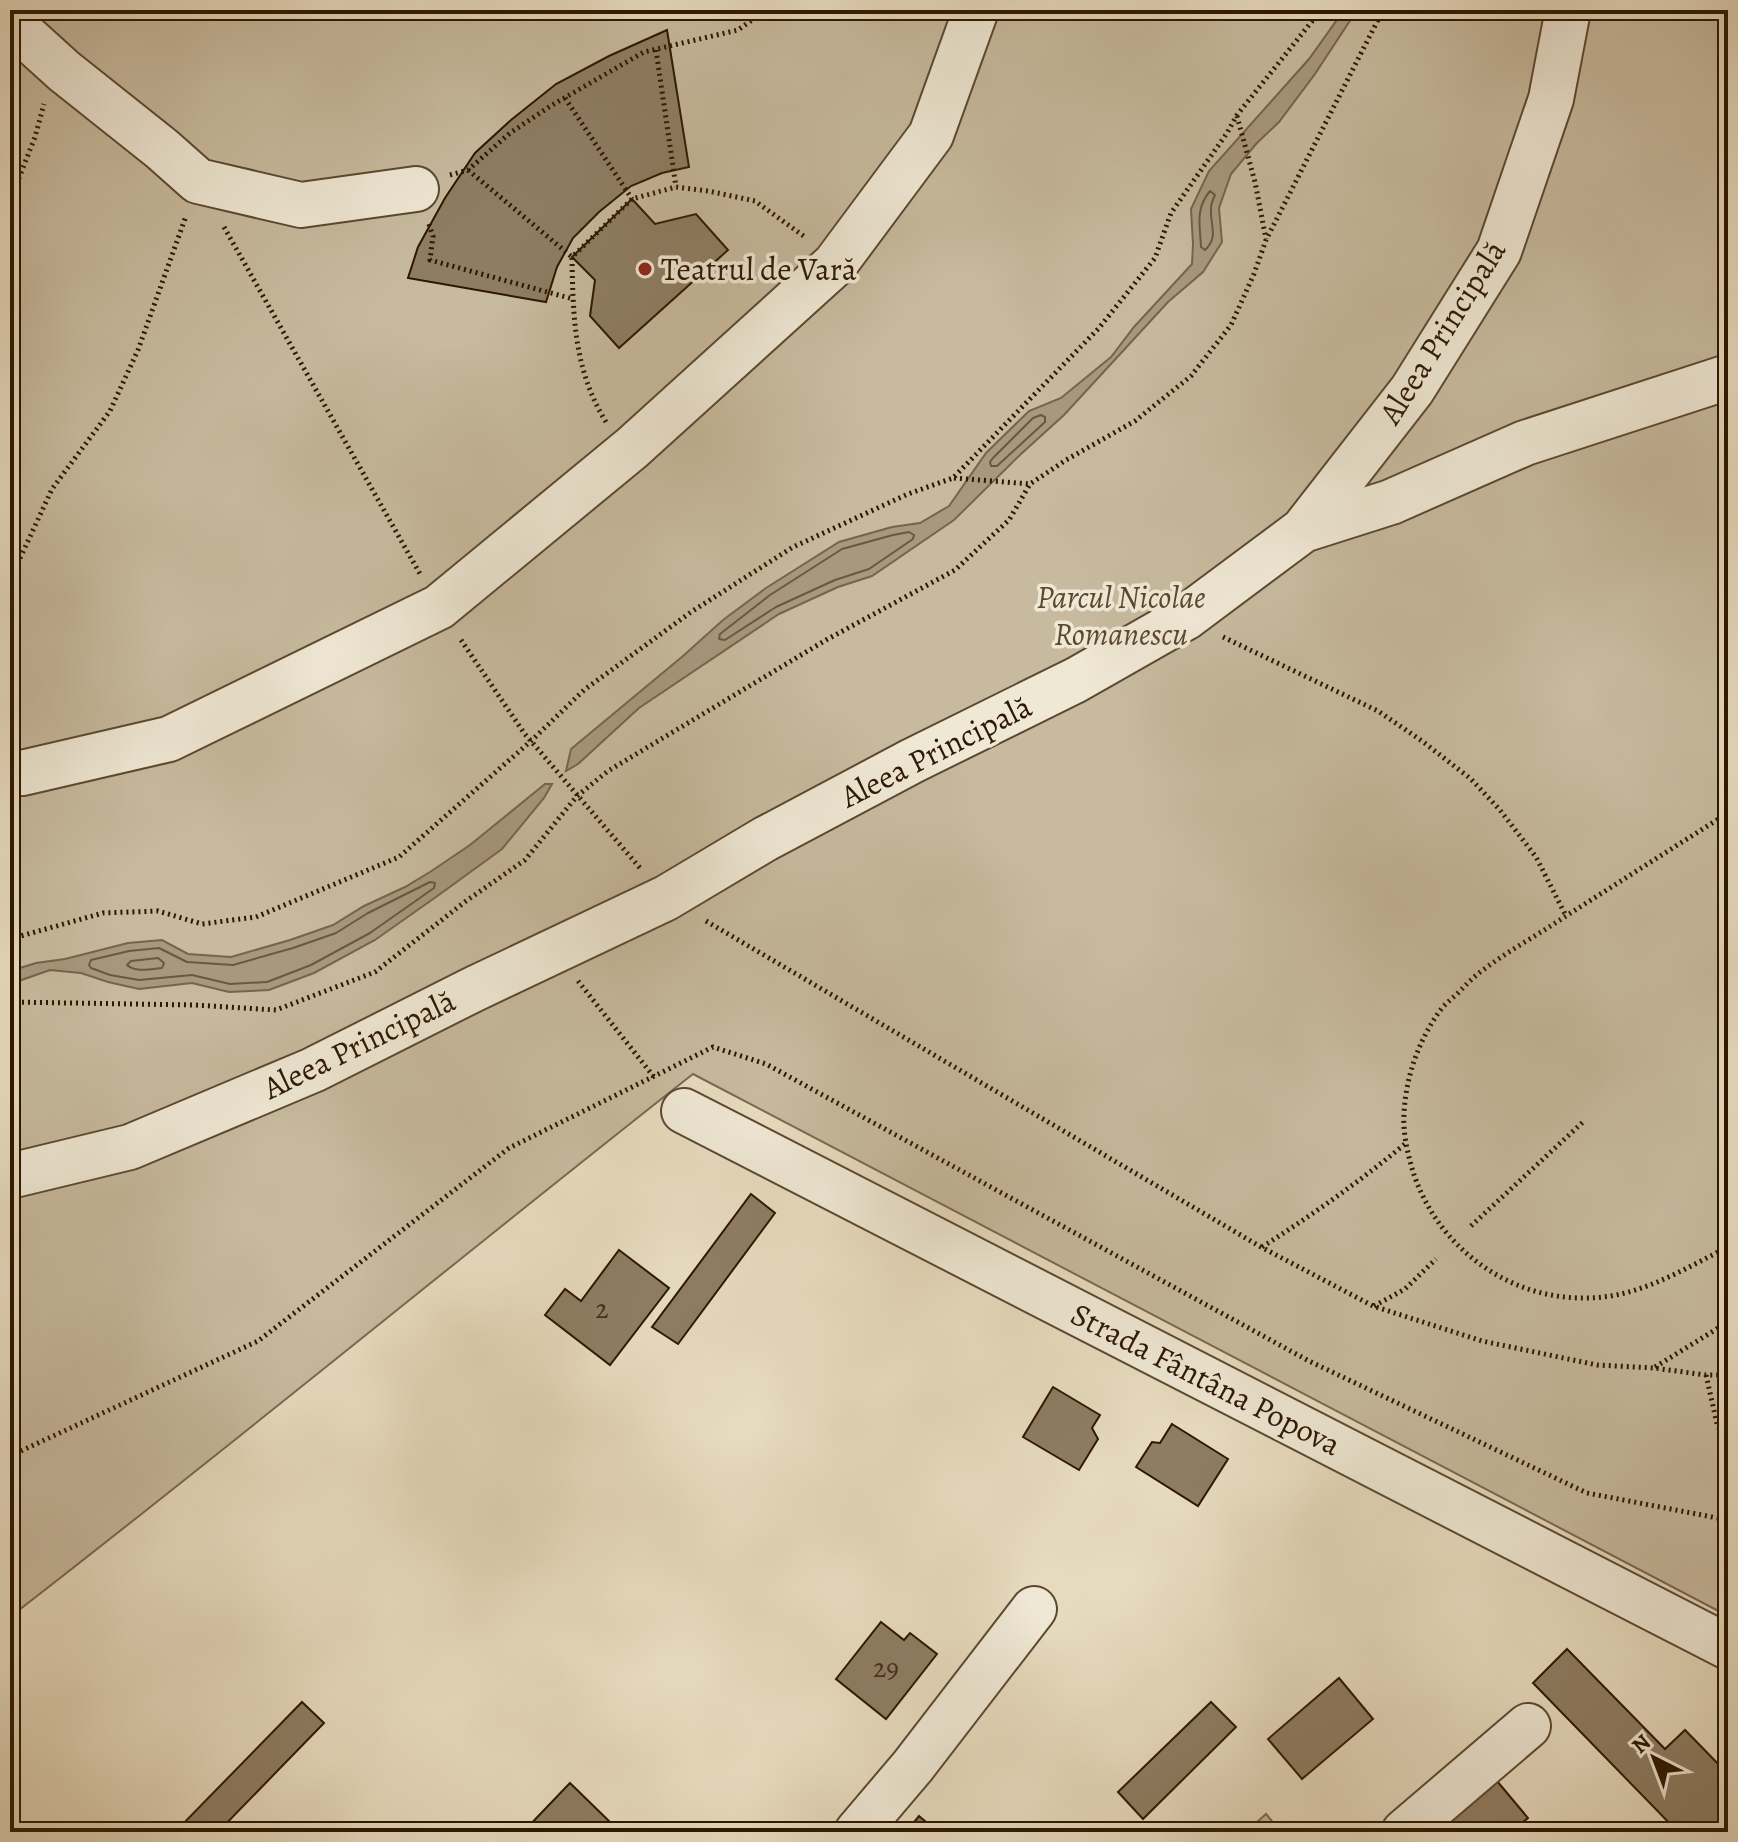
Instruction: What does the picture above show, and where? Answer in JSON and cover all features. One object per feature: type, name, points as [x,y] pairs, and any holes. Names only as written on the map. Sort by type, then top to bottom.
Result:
[{"type":"street","points":[[10,772],[22,773],[169,739],[439,607],[632,448],[835,264],[931,135],[976,10]]},
{"type":"street","name":"Aleea Principală","points":[[10,1176],[144,1142],[313,1070],[666,898],[765,839],[912,761],[1076,680],[1185,618],[1303,530],[1412,390],[1499,251],[1551,99],[1568,10]]},
{"type":"street","points":[[10,22],[198,181],[301,205],[416,189]]},
{"type":"street","points":[[1303,530],[1391,502],[1525,443],[1728,377]]},
{"type":"street","name":"Strada Fântâna Popova","points":[[684,1111],[1728,1647]]},
{"type":"street","points":[[857,1832],[913,1766],[1034,1609]]},
{"type":"street","points":[[1404,1832],[1528,1726]]},
{"type":"path","points":[[416,189],[468,170],[510,133],[644,52],[738,30],[766,10]]},
{"type":"path","points":[[953,478],[1099,328],[1155,258],[1171,213],[1237,115],[1321,10]]},
{"type":"path","points":[[10,1002],[194,1005],[276,1010],[375,972],[466,901],[525,860],[577,796],[608,771],[826,640],[955,570],[1009,520],[1030,484],[1135,421],[1191,376],[1231,325],[1266,240],[1383,10]]},
{"type":"path","points":[[656,50],[676,187]]},
{"type":"path","points":[[10,201],[35,137],[55,63]]},
{"type":"path","points":[[565,98],[632,199]]},
{"type":"path","points":[[1237,115],[1266,240]]},
{"type":"path","points":[[468,170],[572,257]]},
{"type":"path","points":[[10,580],[52,489],[110,411],[138,350],[198,181]]},
{"type":"path","points":[[198,181],[439,607],[531,741],[666,898],[1261,1247],[1373,1306],[1482,1341],[1597,1365],[1728,1375]]},
{"type":"path","points":[[632,448],[604,420],[583,371],[575,331],[572,257],[632,199],[676,187],[755,201],[797,230],[835,264]]},
{"type":"path","points":[[430,260],[573,299]]},
{"type":"path","points":[[10,939],[103,913],[158,911],[202,924],[256,917],[399,857],[584,690],[691,612],[793,547],[908,494],[953,478],[1030,484]]},
{"type":"path","points":[[1185,618],[1378,711],[1471,779],[1500,810],[1536,857],[1566,916]]},
{"type":"path","points":[[1728,813],[1480,971],[1441,1009],[1417,1050],[1403,1116],[1405,1144],[1414,1180],[1429,1211],[1451,1240],[1482,1267],[1514,1285],[1552,1296],[1588,1299],[1625,1294],[1673,1275],[1728,1247]]},
{"type":"path","points":[[554,951],[684,1111]]},
{"type":"path","points":[[10,1456],[258,1341],[509,1148],[713,1047],[766,1064],[1323,1367],[1587,1493],[1728,1520]]},
{"type":"path","points":[[1471,1226],[1584,1121]]},
{"type":"path","points":[[1261,1247],[1342,1193],[1405,1144]]},
{"type":"path","points":[[1373,1306],[1405,1289],[1436,1259]]},
{"type":"path","points":[[1654,1368],[1728,1322]]},
{"type":"path","points":[[1706,1375],[1717,1424],[1728,1446]]},
{"type":"green space","name":"Parcul Nicolae Romanescu","points":[[10,10],[1728,10],[1728,1616],[693,1074],[10,1617]]},
{"type":"green space","points":[[1266,1814],[1281,1832],[1246,1832]]},
{"type":"water","points":[[1344,10],[1357,10],[1279,122],[1231,174],[1219,208],[1222,242],[1203,272],[1168,302],[1064,415],[954,520],[872,576],[838,587],[779,614],[639,708],[578,764],[566,771],[571,749],[723,620],[766,588],[839,542],[892,527],[920,523],[949,506],[986,453],[1029,411],[1061,398],[1111,357],[1192,264],[1191,209],[1209,171],[1309,59]]},
{"type":"water","points":[[545,784],[552,784],[502,849],[375,940],[314,973],[269,990],[229,992],[192,983],[139,989],[81,973],[50,970],[10,984],[10,971],[128,943],[162,940],[188,954],[231,957],[333,925],[430,872],[470,845]]},
{"type":"building","points":[[667,30],[689,167],[662,173],[631,186],[599,212],[573,238],[557,267],[546,302],[408,278],[418,247],[475,153],[556,84]]},
{"type":"building","name":"Teatrul de Vară","points":[[632,199],[655,224],[696,214],[728,250],[619,348],[590,316],[595,280],[572,257]]},
{"type":"building","points":[[751,1194],[775,1213],[678,1344],[652,1327]]},
{"type":"building","points":[[619,1250],[669,1288],[610,1365],[545,1315],[565,1289],[581,1301]]},
{"type":"building","points":[[1053,1387],[1100,1415],[1092,1428],[1098,1439],[1079,1470],[1023,1437]]},
{"type":"building","points":[[1172,1424],[1228,1459],[1198,1506],[1136,1467],[1152,1442],[1160,1443]]},
{"type":"building","points":[[881,1622],[904,1640],[910,1633],[937,1654],[886,1719],[836,1679]]},
{"type":"building","points":[[1567,1649],[1665,1749],[1685,1730],[1728,1774],[1728,1832],[1678,1832],[1533,1683]]},
{"type":"building","points":[[1339,1678],[1373,1719],[1302,1779],[1268,1739]]},
{"type":"building","points":[[302,1702],[324,1723],[218,1832],[175,1832]]},
{"type":"building","points":[[1211,1702],[1236,1727],[1143,1819],[1118,1792]]},
{"type":"building","points":[[1497,1781],[1528,1818],[1511,1832],[1435,1832]]},
{"type":"building","points":[[570,1783],[611,1823],[602,1832],[523,1832]]},
{"type":"building","points":[[919,1816],[938,1832],[906,1832]]},
{"type":"place","name":"Teatrul de Vară","points":[[645,269]]}]
